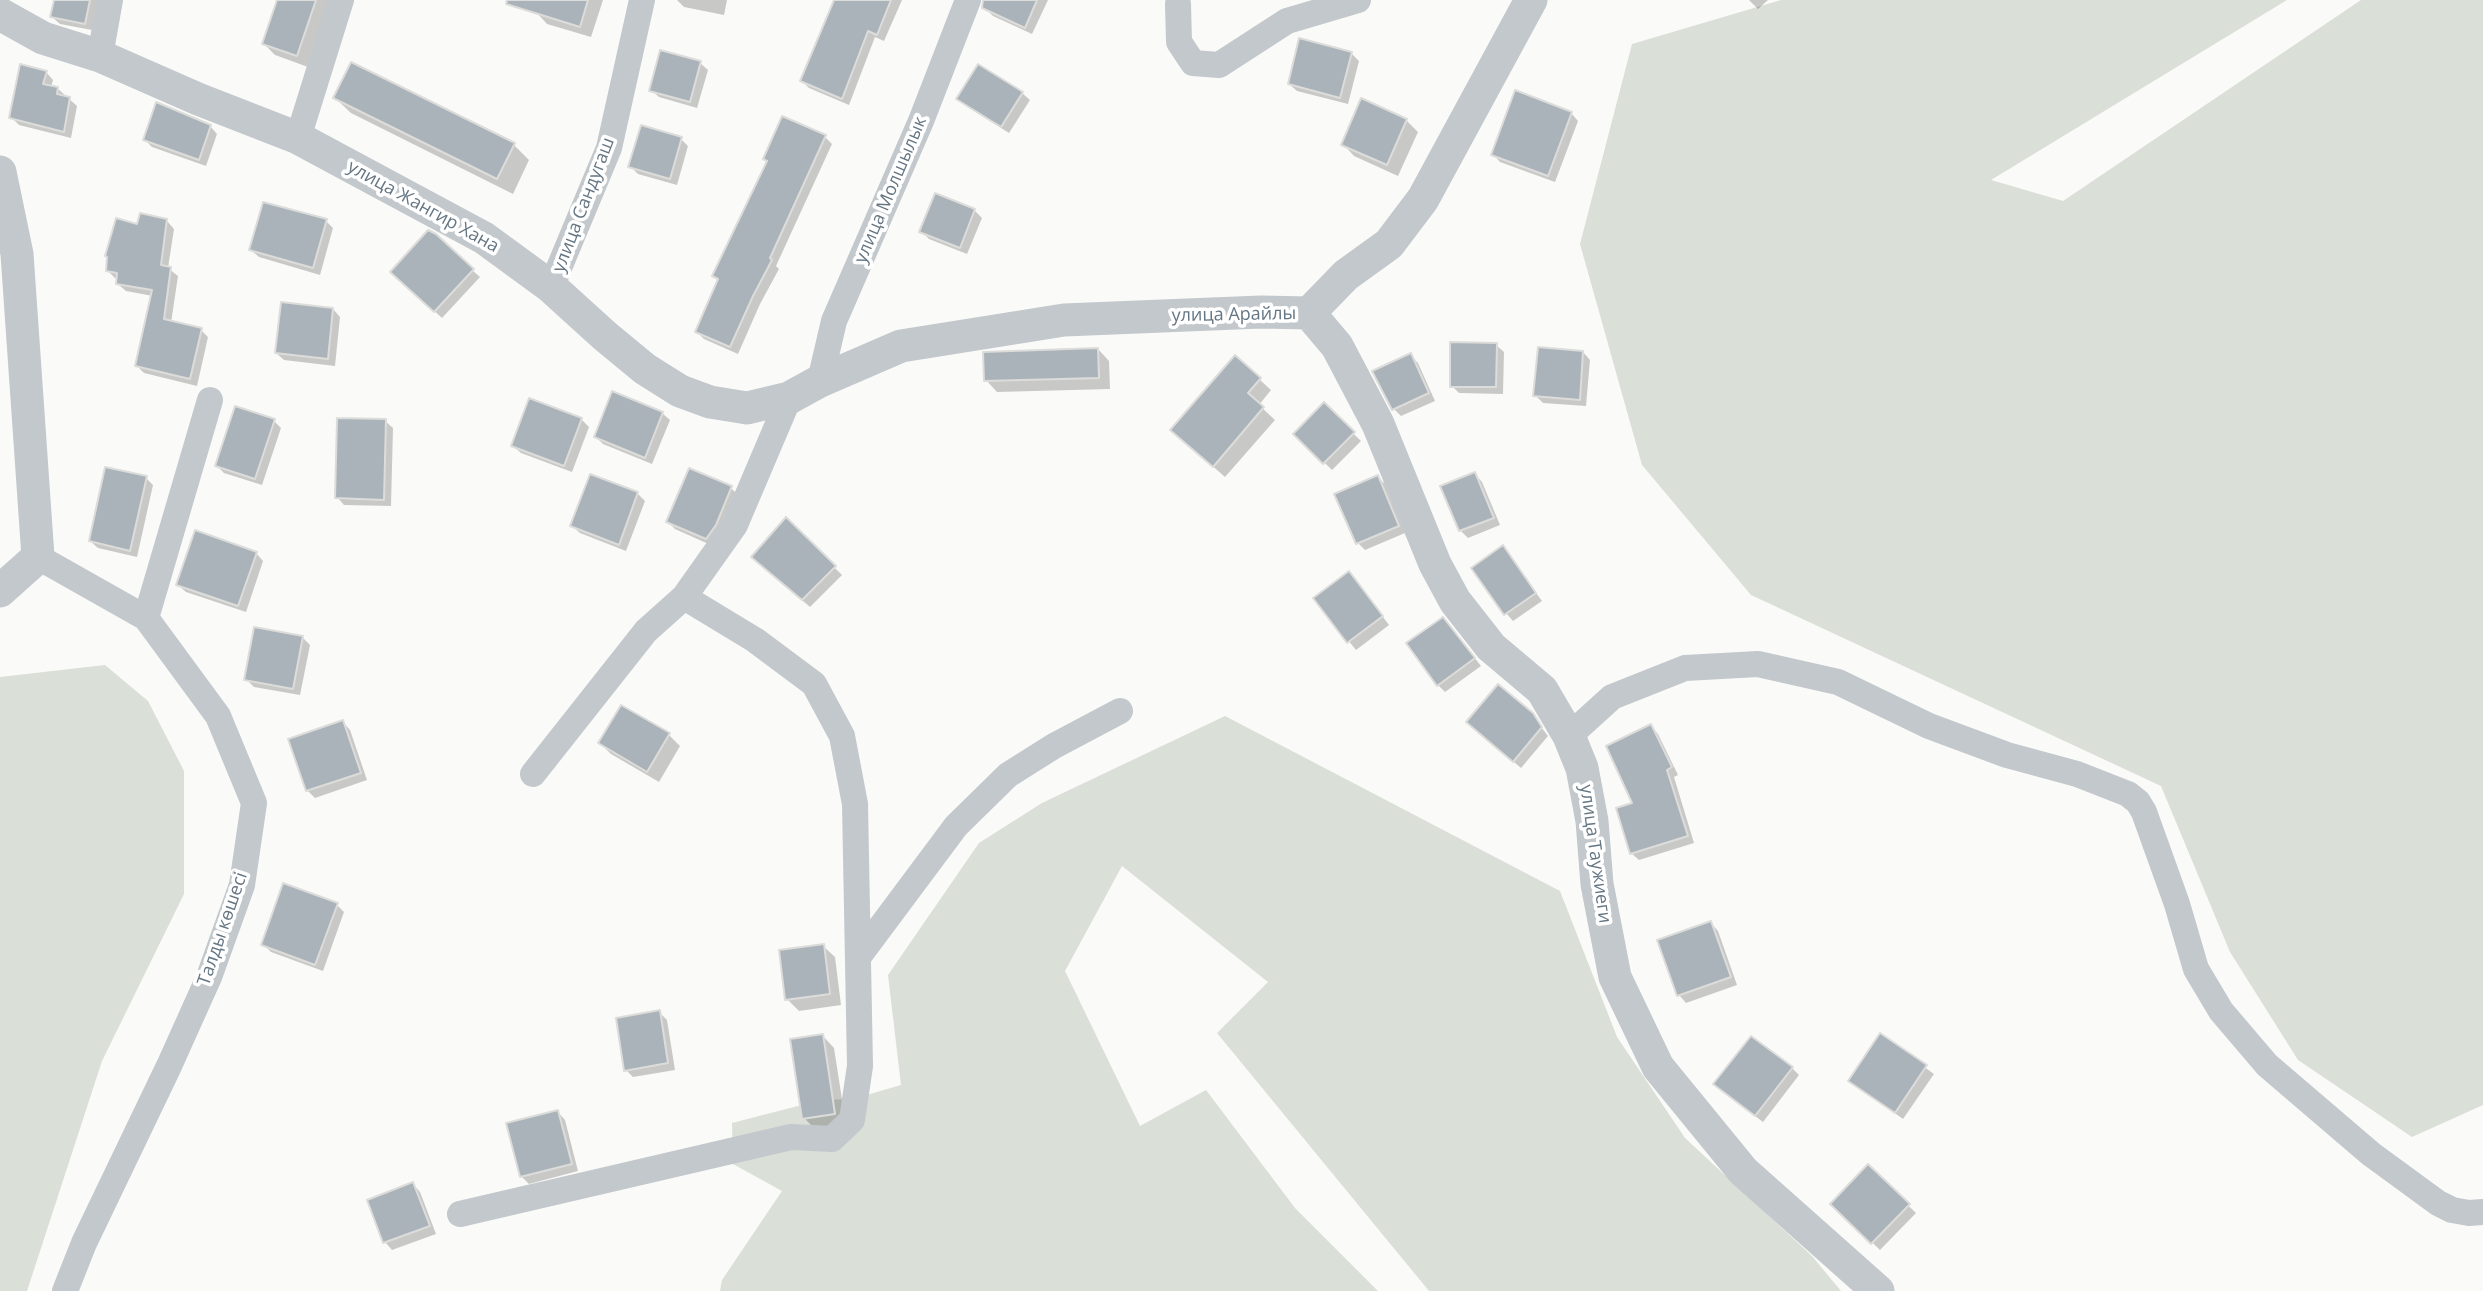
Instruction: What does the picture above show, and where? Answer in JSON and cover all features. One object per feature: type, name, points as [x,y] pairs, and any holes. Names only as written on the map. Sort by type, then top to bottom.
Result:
[{"type":"street","points":[[100,56],[110,0]]},
{"type":"street","points":[[299,138],[341,0]]},
{"type":"street","name":"улица Сандугаш","points":[[551,287],[609,148],[642,0]]},
{"type":"street","name":"улица Молшылык","points":[[820,381],[834,321],[921,121],[968,0]]},
{"type":"street","points":[[1178,4],[1179,42],[1193,63],[1219,65],[1287,21],[1358,0]]},
{"type":"street","name":"улица Арайлы","points":[[820,381],[901,346],[1064,320],[1261,312],[1309,313],[1346,275],[1389,244],[1423,199],[1531,0]]},
{"type":"street","name":"улица Жангир Хана","points":[[0,14],[43,38],[100,56],[198,99],[299,138],[484,238],[551,287],[645,369],[680,391],[710,402],[747,408],[789,398],[820,381]]},
{"type":"street","points":[[0,172],[17,254],[38,557],[0,591]]},
{"type":"street","name":"улица Таужиеги","points":[[1309,313],[1338,346],[1378,424],[1435,564],[1455,601],[1491,647],[1542,690],[1569,736],[1582,768],[1592,821],[1597,884],[1615,977],[1658,1067],[1743,1171],[1878,1291]]},
{"type":"street","points":[[533,774],[646,631],[684,597],[735,525],[789,398]]},
{"type":"street","points":[[146,618],[210,400]]},
{"type":"street","name":"Талды көшесі","points":[[38,557],[101,590],[146,618],[218,716],[254,803],[242,885],[209,977],[84,1243],[65,1291]]},
{"type":"street","points":[[460,1214],[791,1138],[832,1139],[852,1120],[860,1066],[859,956],[855,803],[842,736],[814,684],[755,640],[684,597]]},
{"type":"street","points":[[1569,736],[1612,697],[1685,668],[1758,664],[1838,682],[1929,726],[2007,755],[2077,774],[2128,794],[2138,802],[2144,812],[2177,904],[2196,969],[2221,1011],[2267,1065],[2371,1154],[2438,1203],[2452,1210],[2483,1212]]},
{"type":"street","points":[[859,956],[956,826],[1008,775],[1054,746],[1120,711]]},
{"type":"shaded area","points":[[1781,0],[2287,0],[1991,180],[2063,201],[2361,0],[2483,0],[2483,1105],[2412,1137],[2298,1060],[2230,952],[2161,786],[1751,595],[1642,465],[1580,244],[1632,44]]},
{"type":"shaded area","points":[[105,665],[148,701],[184,771],[184,894],[102,1061],[27,1291],[0,1291],[0,677]]},
{"type":"shaded area","points":[[1225,716],[1560,891],[1617,1037],[1685,1138],[1812,1256],[1841,1291],[1429,1291],[1217,1033],[1268,982],[1122,866],[1065,971],[1140,1126],[1206,1090],[1295,1208],[1378,1291],[720,1291],[722,1280],[782,1191],[733,1164],[732,1123],[821,1100],[853,1099],[901,1085],[888,975],[979,843],[1042,803]]},
{"type":"building","points":[[54,0],[90,0],[85,24],[50,17]]},
{"type":"building","points":[[277,0],[316,0],[297,56],[262,44]]},
{"type":"building","points":[[507,0],[588,0],[580,27],[506,4]]},
{"type":"building","points":[[834,0],[891,0],[877,35],[868,31],[842,99],[800,81]]},
{"type":"building","points":[[983,0],[1037,0],[1025,28],[982,8]]},
{"type":"building","points":[[1299,38],[1352,52],[1340,98],[1288,84]]},
{"type":"building","points":[[660,50],[701,61],[690,102],[649,91]]},
{"type":"building","points":[[351,62],[515,143],[497,179],[333,98]]},
{"type":"building","points":[[20,64],[47,71],[43,84],[58,87],[57,94],[70,97],[64,132],[9,118]]},
{"type":"building","points":[[978,64],[1023,92],[1001,127],[956,99]]},
{"type":"building","points":[[1515,90],[1572,112],[1548,176],[1491,155]]},
{"type":"building","points":[[1361,98],[1407,119],[1387,165],[1341,145]]},
{"type":"building","points":[[156,102],[211,125],[199,160],[143,140]]},
{"type":"building","points":[[782,116],[826,135],[770,258],[772,260],[730,347],[695,332],[718,279],[712,276],[767,161],[763,159]]},
{"type":"building","points":[[641,125],[682,137],[670,179],[628,167]]},
{"type":"building","points":[[935,193],[975,209],[960,248],[919,232]]},
{"type":"building","points":[[263,202],[327,219],[313,268],[249,250]]},
{"type":"building","points":[[140,213],[167,219],[161,265],[171,267],[164,319],[202,328],[190,379],[135,366],[152,290],[116,284],[117,273],[106,271],[105,256],[116,218],[137,224]]},
{"type":"building","points":[[428,230],[436,234],[474,269],[434,312],[390,272]]},
{"type":"building","points":[[281,302],[333,308],[328,359],[275,353]]},
{"type":"building","points":[[1450,342],[1497,343],[1496,387],[1450,387]]},
{"type":"building","points":[[1538,347],[1583,351],[1580,400],[1533,396]]},
{"type":"building","points":[[1098,348],[1099,378],[984,381],[983,352]]},
{"type":"building","points":[[1411,353],[1429,393],[1392,410],[1372,371]]},
{"type":"building","points":[[1235,355],[1261,378],[1248,393],[1264,407],[1213,467],[1170,430]]},
{"type":"building","points":[[612,391],[663,412],[645,458],[594,437]]},
{"type":"building","points":[[529,398],[582,418],[564,466],[511,446]]},
{"type":"building","points":[[1324,402],[1355,432],[1323,464],[1293,434]]},
{"type":"building","points":[[235,406],[275,419],[255,479],[215,466]]},
{"type":"building","points":[[337,418],[386,419],[384,500],[335,498]]},
{"type":"building","points":[[105,467],[147,476],[130,551],[89,541]]},
{"type":"building","points":[[689,468],[732,486],[716,525],[706,539],[666,522]]},
{"type":"building","points":[[1475,472],[1494,518],[1459,531],[1440,486]]},
{"type":"building","points":[[590,474],[638,492],[619,545],[570,526]]},
{"type":"building","points":[[1378,475],[1399,526],[1356,544],[1334,494]]},
{"type":"building","points":[[786,517],[836,566],[802,600],[751,557]]},
{"type":"building","points":[[195,530],[257,552],[238,606],[176,585]]},
{"type":"building","points":[[1503,545],[1536,593],[1504,615],[1471,568]]},
{"type":"building","points":[[1349,571],[1383,616],[1347,643],[1313,598]]},
{"type":"building","points":[[1443,617],[1475,658],[1437,686],[1406,643]]},
{"type":"building","points":[[254,627],[303,636],[293,689],[244,680]]},
{"type":"building","points":[[1498,684],[1533,713],[1542,727],[1513,762],[1466,722]]},
{"type":"building","points":[[621,705],[670,733],[647,772],[598,743]]},
{"type":"building","points":[[343,720],[361,773],[306,791],[288,739]]},
{"type":"building","points":[[1651,724],[1672,767],[1667,770],[1688,836],[1630,854],[1616,808],[1632,803],[1606,746]]},
{"type":"building","points":[[283,883],[338,903],[315,965],[261,945]]},
{"type":"building","points":[[1711,921],[1731,977],[1677,996],[1657,940]]},
{"type":"building","points":[[824,944],[830,994],[785,1000],[779,950]]},
{"type":"building","points":[[660,1010],[668,1063],[624,1071],[616,1018]]},
{"type":"building","points":[[1880,1033],[1927,1065],[1895,1113],[1848,1081]]},
{"type":"building","points":[[823,1034],[835,1114],[802,1119],[790,1039]]},
{"type":"building","points":[[1751,1036],[1793,1067],[1755,1116],[1713,1084]]},
{"type":"building","points":[[558,1110],[572,1164],[520,1177],[506,1123]]},
{"type":"building","points":[[1868,1164],[1910,1204],[1871,1244],[1830,1204]]},
{"type":"building","points":[[413,1182],[430,1226],[383,1243],[367,1200]]}]
